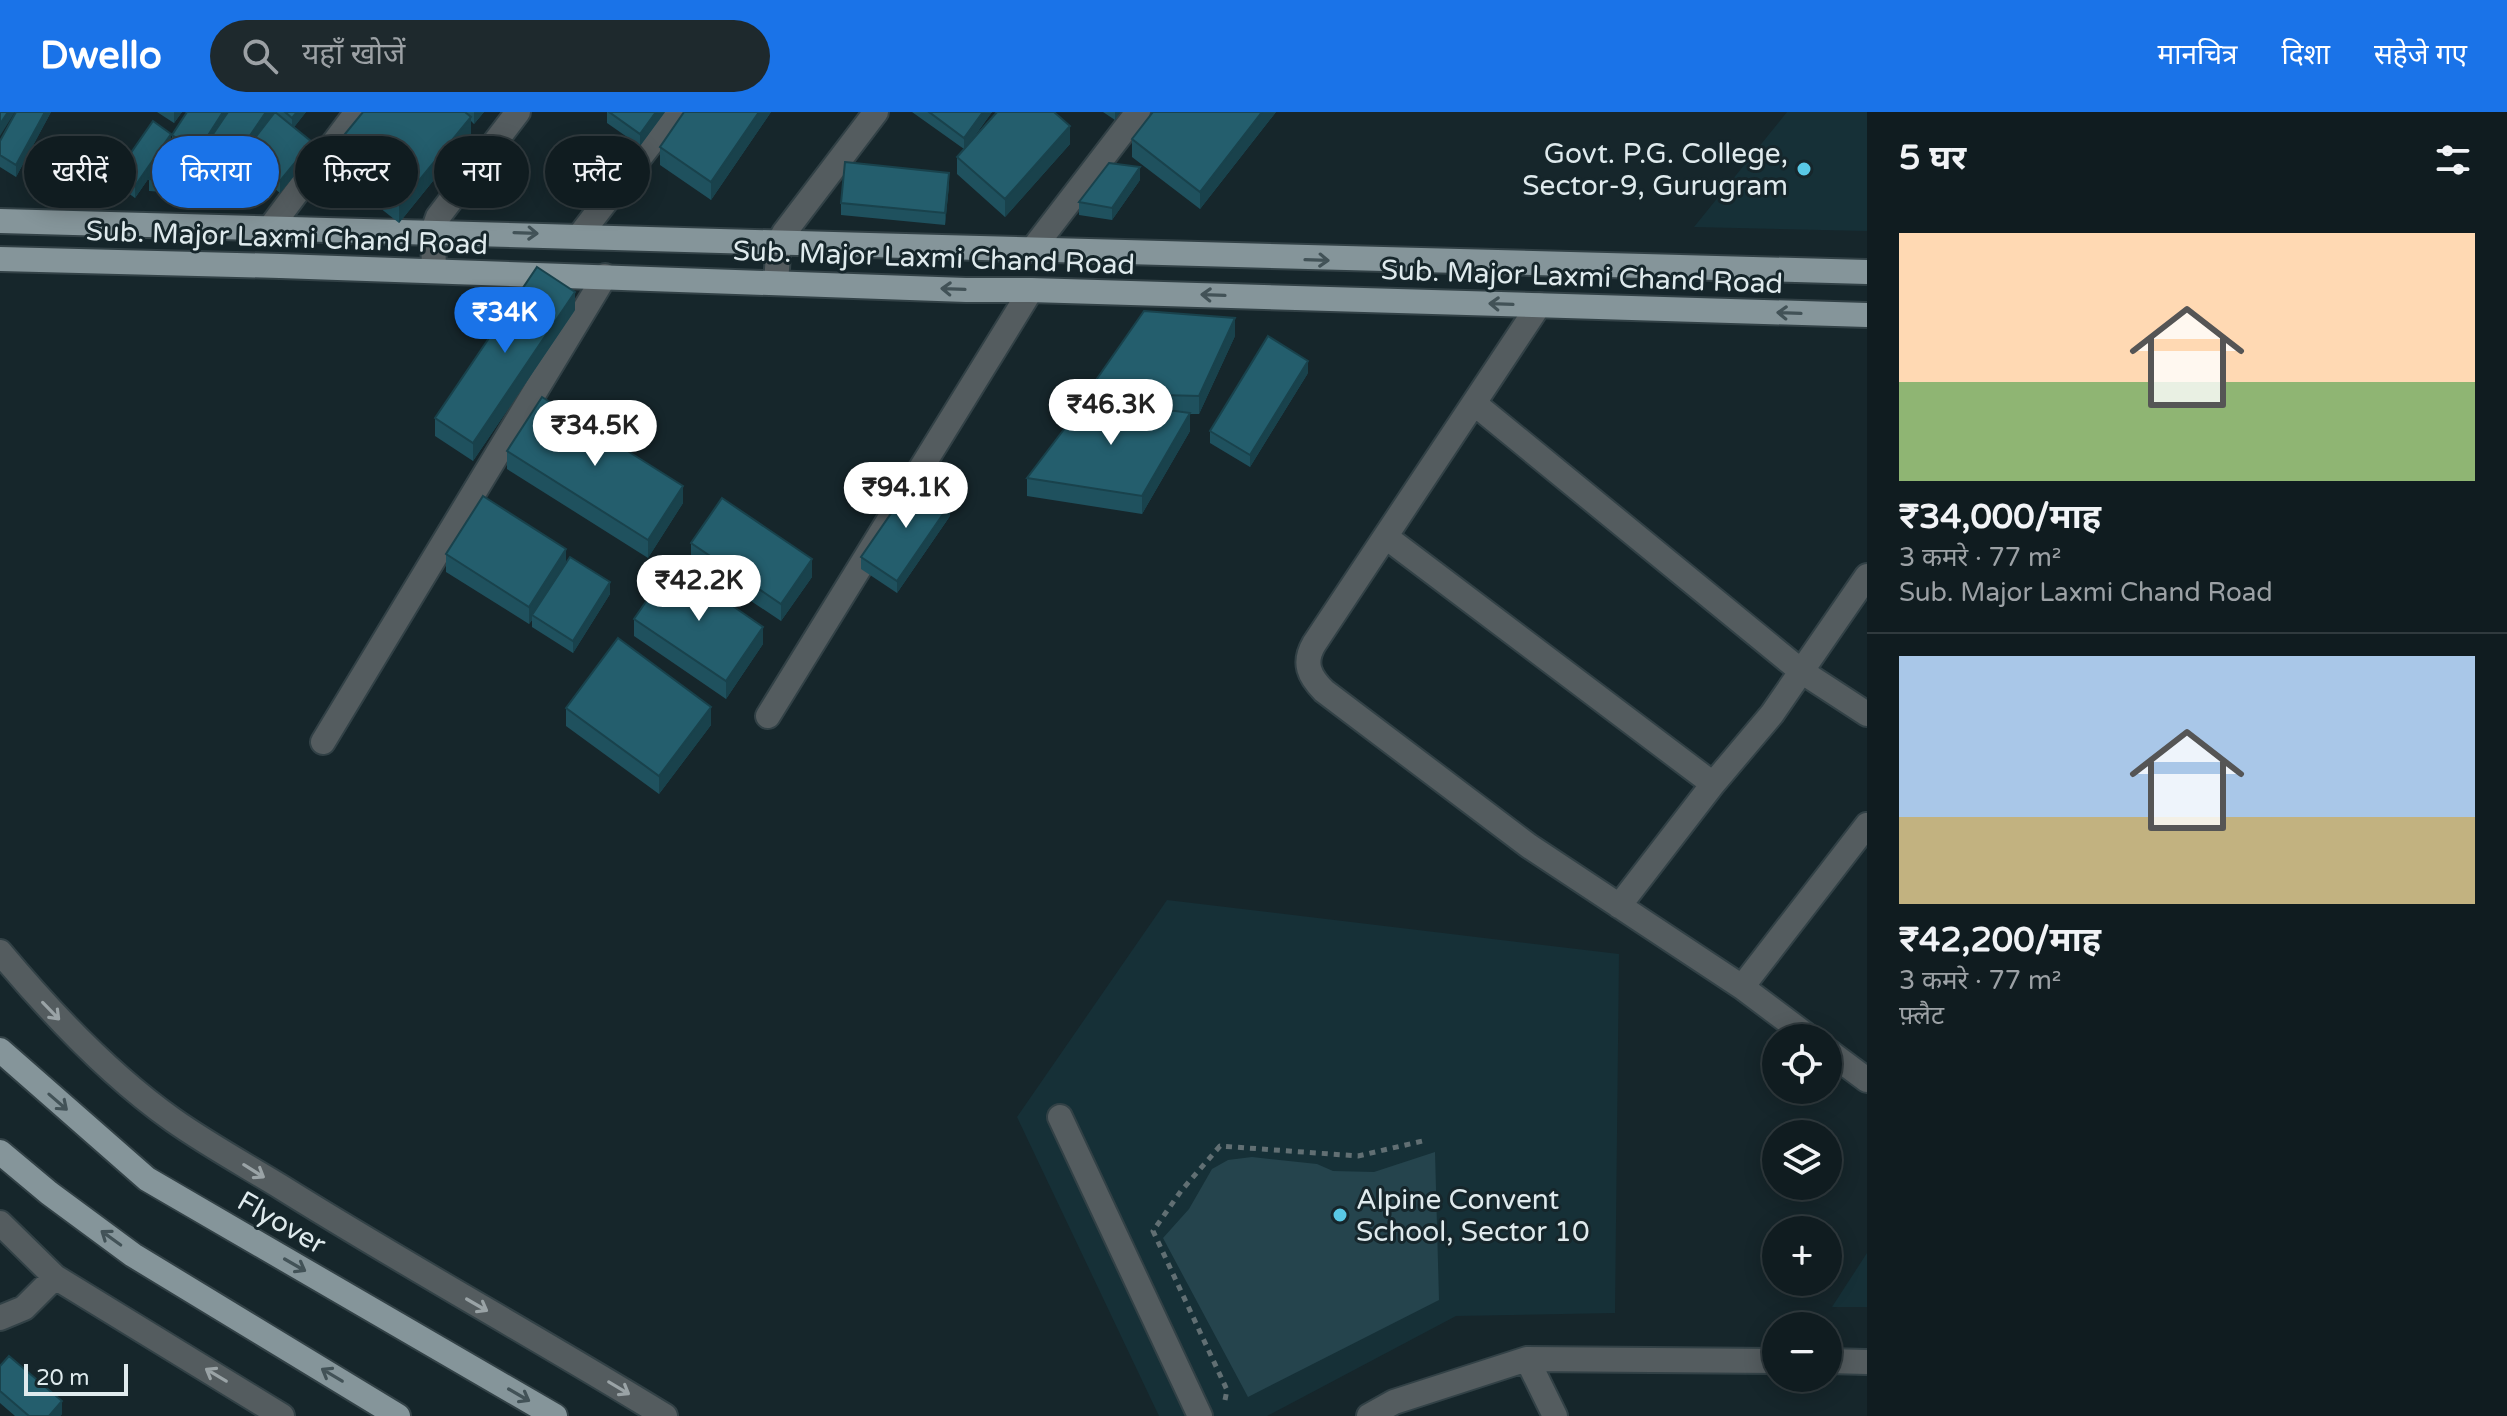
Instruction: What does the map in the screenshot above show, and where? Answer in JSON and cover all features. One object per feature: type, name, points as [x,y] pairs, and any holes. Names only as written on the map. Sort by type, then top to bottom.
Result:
[{"type":"main road","name":"Sub. Major Laxmi Chand Road","points":[[0,221],[580,235],[1459,264],[1867,272]]},
{"type":"main road","points":[[1270,297],[1272,258]]},
{"type":"main road","name":"Sub. Major Laxmi Chand Road","points":[[0,259],[1867,315]]},
{"type":"main road","name":"Flyover","points":[[0,1050],[147,1179],[555,1416]]},
{"type":"main road","points":[[0,1152],[49,1193],[133,1255],[398,1416]]},
{"type":"street","points":[[270,228],[357,112]]},
{"type":"street","points":[[434,271],[433,231],[438,217],[518,112]]},
{"type":"street","points":[[580,235],[675,112]]},
{"type":"street","points":[[776,282],[779,242],[876,112]]},
{"type":"street","points":[[1032,250],[1138,112]]},
{"type":"street","points":[[323,742],[605,276]]},
{"type":"street","points":[[768,716],[1031,290]]},
{"type":"street","points":[[1539,305],[1308,655],[1308,670],[1324,691],[1529,846],[1742,987],[1791,1024]]},
{"type":"street","points":[[1475,404],[1801,671],[1867,714]]},
{"type":"street","points":[[1386,537],[1713,784]]},
{"type":"street","points":[[1619,906],[1713,784],[1772,714],[1867,576]]},
{"type":"street","points":[[1742,987],[1867,825]]},
{"type":"street","points":[[0,952],[47,1008],[105,1063],[172,1119],[388,1254],[665,1416]]},
{"type":"street","points":[[1842,1061],[1867,1080]]},
{"type":"street","points":[[1060,1117],[1200,1416]]},
{"type":"street","points":[[0,1223],[55,1277],[282,1416]]},
{"type":"street","points":[[0,1318],[24,1308],[55,1277]]},
{"type":"street","points":[[1369,1416],[1394,1402],[1527,1359],[1762,1361]]},
{"type":"street","points":[[1527,1359],[1555,1416]]},
{"type":"street","points":[[1842,1361],[1867,1362]]},
{"type":"path","points":[[1224,1403],[1227,1390],[1153,1231],[1181,1191],[1220,1146],[1358,1156],[1427,1140]]},
{"type":"shaded area","name":"Govt. P.G. College, Sector-9, Gurugram","points":[[1787,112],[1867,112],[1867,231],[1694,227]]},
{"type":"shaded area","name":"Alpine Convent School, Sector 10","points":[[1167,900],[1619,954],[1615,1313],[1456,1316],[1267,1416],[1159,1416],[1017,1117]]},
{"type":"shaded area","points":[[1435,1152],[1439,1300],[1248,1397],[1163,1238],[1189,1209],[1212,1169],[1228,1160],[1252,1157],[1317,1164],[1333,1171],[1374,1172]]},
{"type":"shaded area","points":[[1867,1253],[1867,1307],[1832,1307],[1842,1296]]},
{"type":"building","points":[[0,112],[8,112],[0,124]]},
{"type":"building","points":[[16,112],[45,112],[32,136],[24,136],[24,150],[16,165],[0,155],[0,141]]},
{"type":"building","points":[[187,112],[223,112],[208,136],[172,135]]},
{"type":"building","points":[[228,112],[266,112],[250,136],[212,136]]},
{"type":"building","points":[[275,112],[305,136],[295,136],[295,163],[280,181],[279,136],[256,136]]},
{"type":"building","points":[[363,112],[465,112],[471,117],[455,136],[434,136],[434,162],[418,182],[418,136],[343,136]]},
{"type":"building","points":[[609,112],[656,112],[640,134]]},
{"type":"building","points":[[684,112],[759,112],[711,182],[660,147]]},
{"type":"building","points":[[929,112],[983,112],[964,138]]},
{"type":"building","points":[[997,112],[1054,112],[1070,126],[1005,199],[957,157]]},
{"type":"building","points":[[1153,112],[1262,112],[1200,192],[1132,139]]},
{"type":"building","points":[[153,121],[171,134],[152,136],[152,161],[136,185],[136,146]]},
{"type":"building","points":[[845,162],[949,173],[945,213],[841,203]]},
{"type":"building","points":[[1109,163],[1140,167],[1112,208],[1079,202]]},
{"type":"building","points":[[537,267],[575,292],[473,443],[435,418]]},
{"type":"building","points":[[1144,311],[1235,318],[1199,396],[1087,393]]},
{"type":"building","points":[[1268,336],[1308,361],[1250,455],[1210,431]]},
{"type":"building","points":[[542,397],[683,486],[648,540],[507,451]]},
{"type":"building","points":[[1087,399],[1190,413],[1142,496],[1027,478]]},
{"type":"building","points":[[914,480],[950,504],[897,581],[861,557]]},
{"type":"building","points":[[483,496],[566,549],[529,607],[446,554]]},
{"type":"building","points":[[722,498],[812,559],[781,604],[691,543]]},
{"type":"building","points":[[570,557],[610,582],[573,641],[532,615]]},
{"type":"building","points":[[672,564],[763,627],[726,681],[634,619]]},
{"type":"building","points":[[618,638],[711,707],[659,776],[566,708]]},
{"type":"building","points":[[9,1356],[62,1401],[49,1416],[29,1416],[0,1391],[0,1366]]},
{"type":"place","name":"Govt. P.G. College, Sector-9, Gurugram","points":[[1804,169]]},
{"type":"place","name":"Alpine Convent School, Sector 10","points":[[1340,1215]]}]
